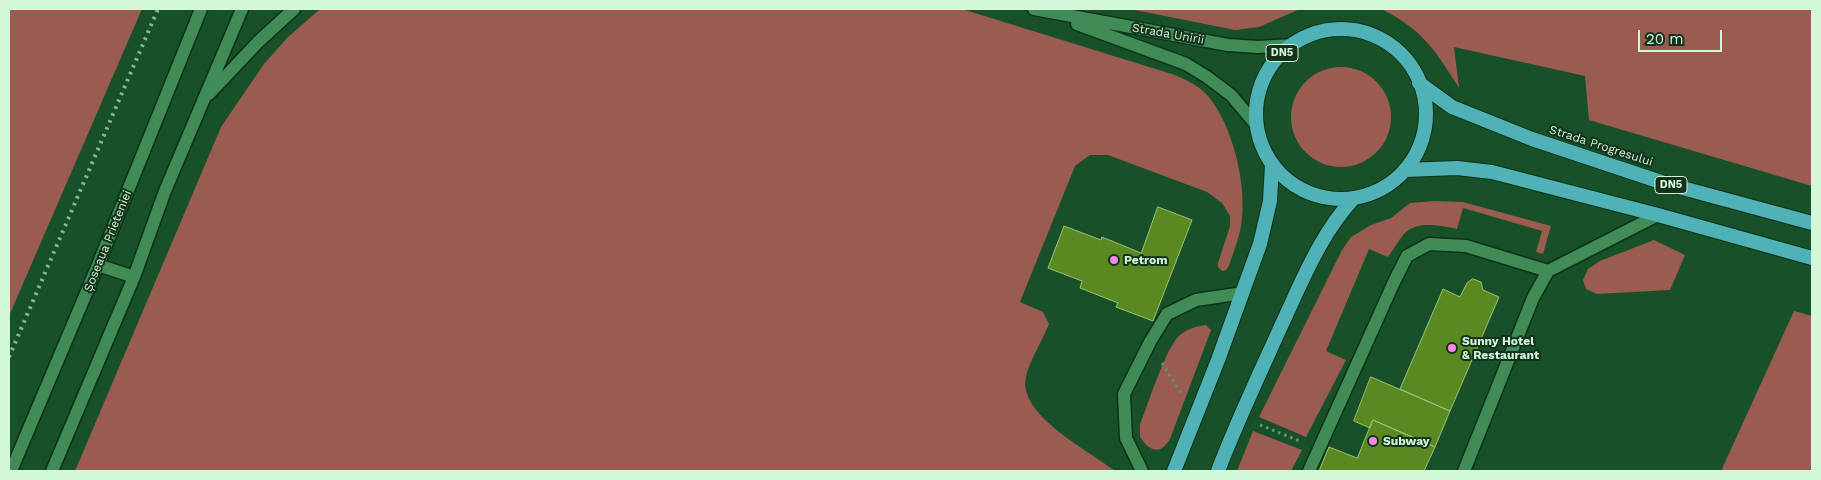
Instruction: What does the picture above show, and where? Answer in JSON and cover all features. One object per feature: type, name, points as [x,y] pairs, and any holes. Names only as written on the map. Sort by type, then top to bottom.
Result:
[{"type":"highway","name":"DN5","points":[[1340,30],[1365,33],[1395,49],[1412,68],[1419,83],[1425,107],[1425,124],[1418,148],[1405,170],[1378,191],[1354,198],[1329,198],[1305,192],[1284,177],[1272,165],[1261,143],[1257,126],[1257,100],[1265,75],[1279,56],[1292,44],[1307,36],[1323,31],[1340,30]]},
{"type":"highway","name":"Strada Progresului","points":[[1419,83],[1452,107],[1532,139],[1664,183],[1812,223]]},
{"type":"highway","name":"DN5","points":[[1174,471],[1260,244],[1270,201],[1272,165]]},
{"type":"highway","points":[[1405,170],[1457,168],[1492,172],[1658,215],[1812,258]]},
{"type":"highway","points":[[1218,471],[1239,418],[1302,281],[1332,224],[1340,212],[1354,198]]},
{"type":"main road","name":"Șoseaua Prieteniei","points":[[11,471],[98,265],[201,9]]},
{"type":"main road","points":[[52,471],[134,277],[165,191],[242,9]]},
{"type":"main road","points":[[203,101],[258,42],[294,9]]},
{"type":"main road","name":"Strada Unirii","points":[[1039,10],[1228,46],[1258,47],[1292,44]]},
{"type":"main road","name":"Strada Unirii","points":[[1039,10],[1186,64],[1231,95],[1257,126]]},
{"type":"main road","points":[[1464,471],[1533,298],[1548,271],[1658,215]]},
{"type":"main road","points":[[1309,471],[1407,256],[1429,244],[1466,246],[1548,271]]},
{"type":"main road","points":[[98,265],[134,277]]},
{"type":"main road","points":[[1142,471],[1126,438],[1124,394],[1150,342],[1168,314],[1196,300],[1243,293]]},
{"type":"path","points":[[1150,342],[1180,393],[1186,396]]},
{"type":"path","points":[[1254,423],[1320,449]]},
{"type":"shaded area","points":[[9,9],[142,9],[9,316]]},
{"type":"shaded area","points":[[320,9],[962,9],[1175,75],[1200,89],[1216,107],[1231,139],[1240,175],[1242,194],[1243,211],[1240,231],[1229,266],[1226,270],[1222,271],[1218,267],[1218,263],[1230,226],[1230,216],[1222,203],[1207,192],[1108,155],[1090,155],[1075,166],[1020,302],[1043,312],[1049,324],[1028,371],[1026,391],[1033,405],[1058,431],[1115,471],[75,471],[221,127],[264,64],[287,38]]},
{"type":"shaded area","points":[[1130,9],[1300,9],[1259,27],[1235,30]]},
{"type":"shaded area","points":[[1381,9],[1812,9],[1812,186],[1589,120],[1585,76],[1454,47],[1459,88],[1426,42],[1407,24]]},
{"type":"shaded area","points":[[1341,67],[1360,71],[1377,81],[1387,98],[1391,117],[1387,136],[1377,153],[1360,163],[1341,167],[1322,163],[1305,153],[1295,136],[1291,117],[1295,98],[1305,81],[1322,71]]},
{"type":"shaded area","points":[[1435,201],[1463,202],[1551,226],[1543,254],[1536,252],[1542,231],[1463,208],[1457,229],[1429,225],[1416,227],[1404,234],[1388,257],[1369,249],[1326,351],[1346,360],[1306,437],[1259,417],[1342,250],[1351,237],[1371,225],[1391,218],[1410,203]]},
{"type":"shaded area","points":[[1654,240],[1685,255],[1670,290],[1597,294],[1586,289],[1583,280],[1588,269],[1600,261]]},
{"type":"shaded area","points":[[1794,311],[1812,316],[1812,471],[1721,471]]},
{"type":"shaded area","points":[[1206,325],[1211,330],[1170,439],[1162,448],[1155,450],[1147,446],[1140,437],[1140,424],[1163,363],[1180,335],[1192,328]]},
{"type":"shaded area","points":[[1253,431],[1302,450],[1291,471],[1237,471]]},
{"type":"building","name":"Petrom","points":[[1158,207],[1192,220],[1153,321],[1116,307],[1118,303],[1080,288],[1082,281],[1048,268],[1064,226],[1101,240],[1102,237],[1141,253]]},
{"type":"building","points":[[1473,279],[1481,282],[1483,290],[1499,297],[1450,411],[1400,389],[1443,289],[1460,297],[1467,283]]},
{"type":"building","points":[[1371,377],[1450,411],[1435,447],[1373,420],[1370,428],[1354,421]]},
{"type":"building","points":[[1373,420],[1435,447],[1424,471],[1319,471],[1329,447],[1357,458]]},
{"type":"railway","points":[[9,357],[158,9]]},
{"type":"place","name":"Petrom","points":[[1114,260]]},
{"type":"place","name":"Sunny Hotel & Restaurant","points":[[1452,348]]},
{"type":"place","name":"Subway","points":[[1373,441]]}]
